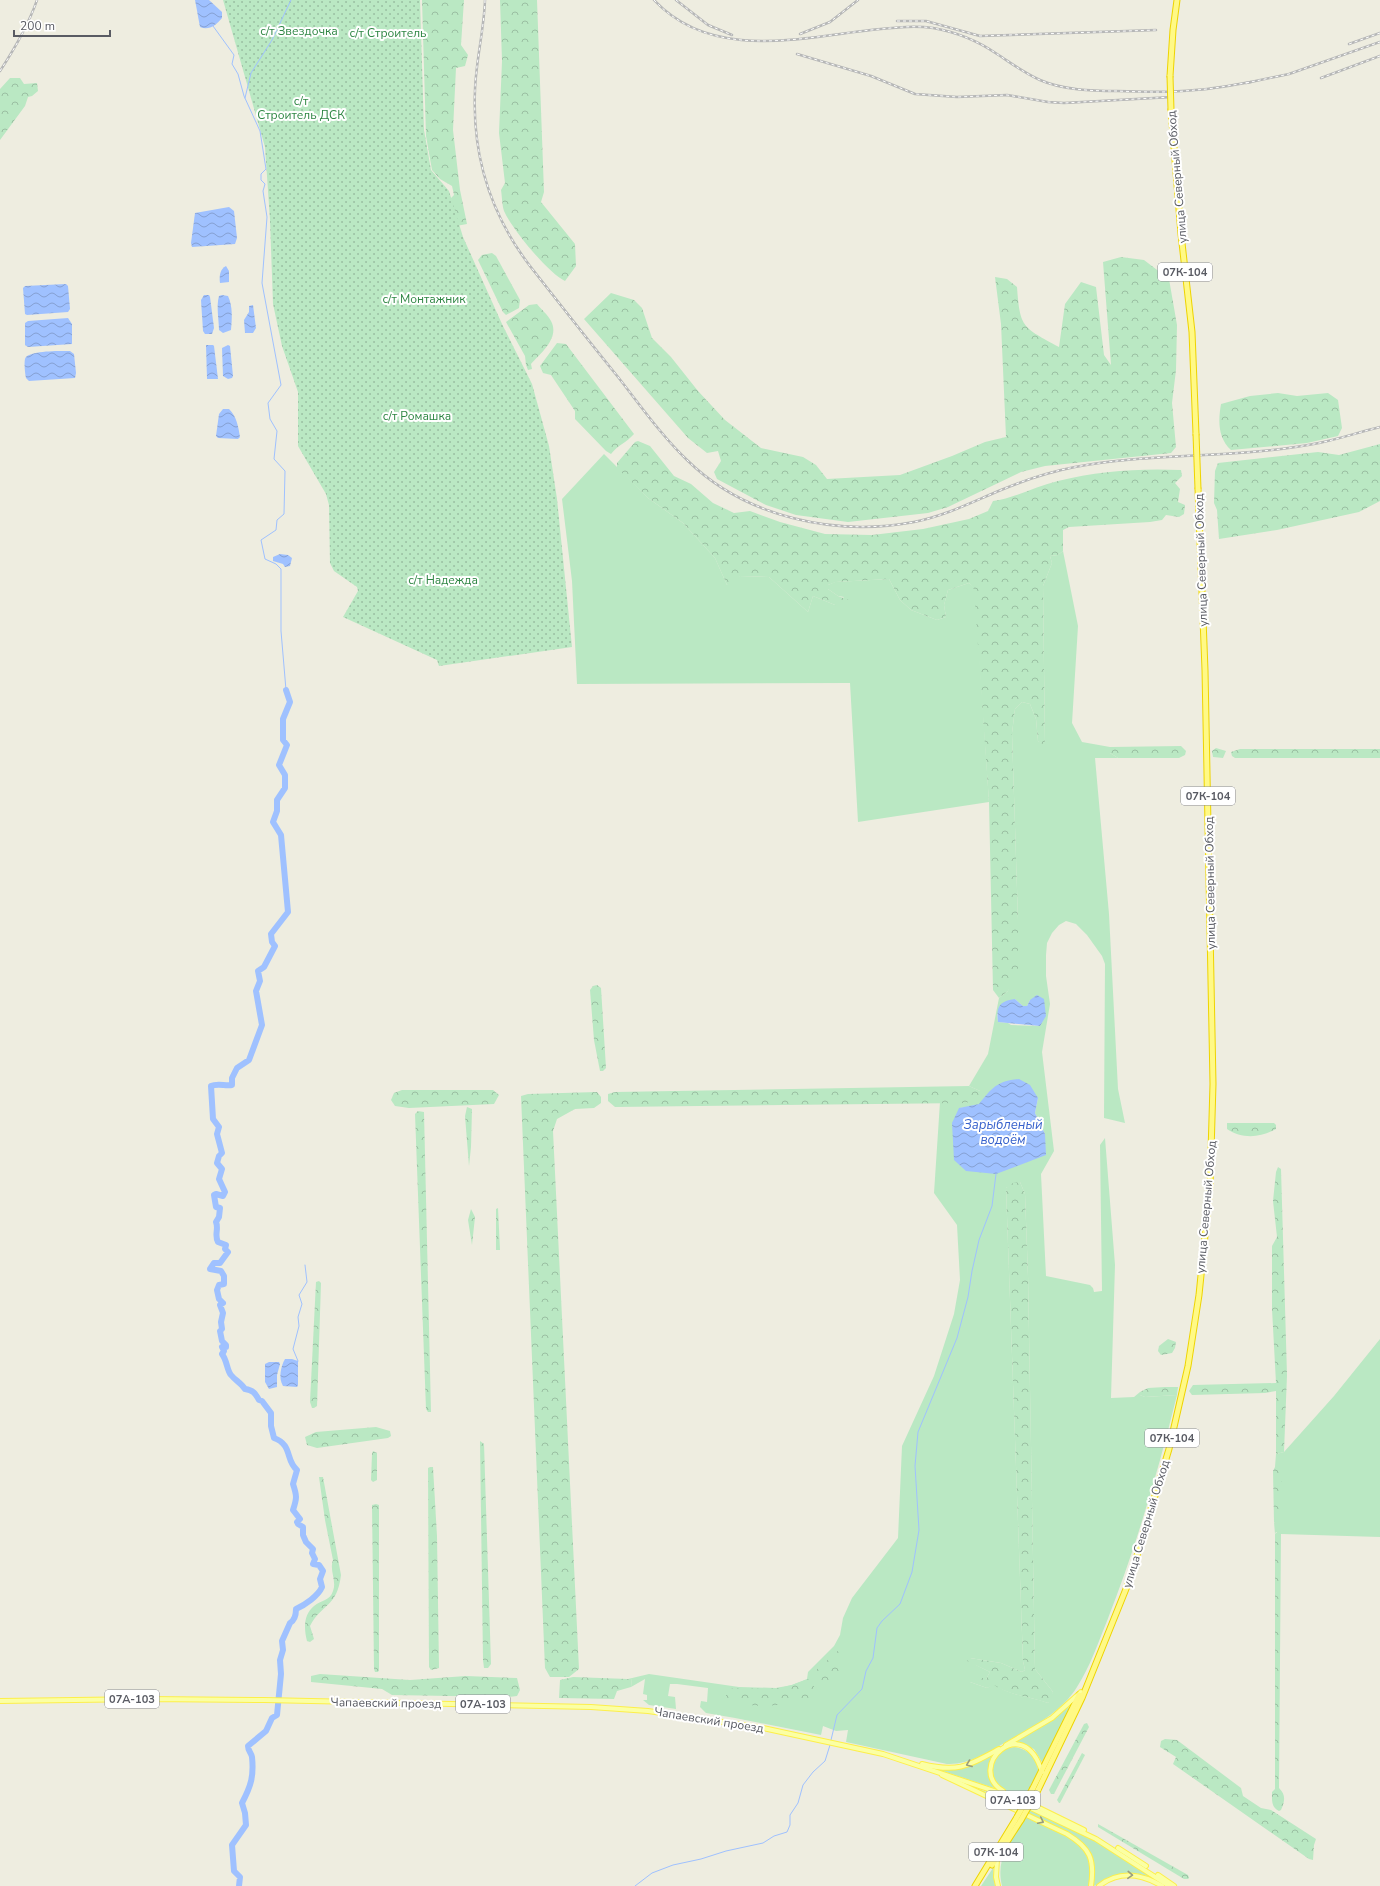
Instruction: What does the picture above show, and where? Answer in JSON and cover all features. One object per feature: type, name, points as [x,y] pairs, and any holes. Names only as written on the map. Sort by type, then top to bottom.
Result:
[{"type":"highway","name":"улица Северный Обход","points":[[1089,1679],[1130,1579],[1169,1449],[1194,1333],[1210,1186],[1213,1102],[1211,918],[1205,670],[1192,332],[1181,234],[1171,110],[1170,76],[1173,30],[1177,0]]},
{"type":"highway","name":"07К-104","points":[[979,1886],[997,1858],[1035,1789],[1042,1771],[1078,1702],[1081,1692],[1089,1679]]},
{"type":"highway","name":"07К-104","points":[[1035,1789],[1044,1777],[1089,1679]]},
{"type":"highway","name":"07К-104","points":[[975,1886],[1019,1819]]},
{"type":"main road","points":[[883,1754],[928,1765],[950,1768],[966,1766],[1052,1718],[1068,1706],[1081,1692]]},
{"type":"main road","name":"Чапаевский проезд","points":[[0,1701],[148,1699],[264,1700],[616,1708],[698,1717],[820,1740],[883,1754],[1020,1800]]},
{"type":"main road","points":[[1068,1706],[1078,1702]]},
{"type":"main road","name":"07А-103","points":[[843,1745],[942,1775],[1020,1803],[1096,1839],[1169,1886]]},
{"type":"main road","points":[[1020,1800],[1001,1791],[991,1777],[992,1762],[996,1753],[1004,1746],[1018,1745],[1026,1747],[1036,1756],[1044,1777]]},
{"type":"main road","points":[[942,1775],[1067,1834],[1080,1842],[1086,1848],[1091,1857],[1093,1867],[1091,1886]]},
{"type":"main road","name":"07А-103","points":[[1020,1800],[1099,1837],[1174,1886]]},
{"type":"main road","points":[[997,1851],[996,1877],[998,1886]]},
{"type":"main road","points":[[1099,1886],[1121,1875],[1135,1875],[1151,1879],[1162,1886]]},
{"type":"green space","points":[[223,0],[420,0],[424,130],[431,170],[449,191],[463,237],[502,324],[532,384],[549,446],[557,499],[572,647],[439,666],[437,660],[343,617],[358,591],[357,587],[334,571],[330,563],[329,505],[326,494],[298,446],[298,392],[282,346],[273,304],[270,220],[265,147]]},
{"type":"green space","points":[[422,0],[464,0],[461,45],[468,55],[465,66],[456,68],[453,130],[460,190],[467,224],[456,226],[453,219],[451,198],[454,195],[452,186],[440,179],[432,170],[426,136]]},
{"type":"green space","points":[[500,0],[537,0],[544,192],[541,202],[575,244],[576,266],[565,281],[549,269],[531,250],[508,219],[503,209],[501,190],[505,183],[499,133],[502,61]]},
{"type":"green space","points":[[10,78],[20,78],[24,84],[37,83],[38,91],[32,96],[28,97],[25,106],[0,140],[0,89]]},
{"type":"green space","points":[[492,253],[496,256],[520,300],[519,308],[506,315],[503,312],[478,260],[482,255]]},
{"type":"green space","points":[[1121,257],[1144,260],[1169,279],[1177,325],[1176,370],[1172,403],[1176,447],[1171,453],[1045,466],[1021,472],[948,507],[928,513],[848,522],[796,515],[766,505],[717,479],[714,472],[721,461],[718,451],[707,453],[688,438],[584,319],[611,293],[634,300],[642,308],[652,338],[671,357],[698,391],[725,420],[761,448],[803,457],[816,465],[827,479],[900,475],[985,442],[1006,437],[1001,324],[995,277],[1007,279],[1017,287],[1020,311],[1022,319],[1026,325],[1038,335],[1059,347],[1065,304],[1081,282],[1096,287],[1104,355],[1111,365],[1103,262]]},
{"type":"green space","points":[[537,304],[551,321],[553,333],[548,345],[531,364],[532,369],[528,370],[525,356],[506,322],[529,305]]},
{"type":"green space","points":[[557,343],[566,344],[634,434],[616,448],[611,454],[606,451],[575,419],[575,411],[551,375],[543,373],[540,366]]},
{"type":"green space","points":[[1278,393],[1297,396],[1328,393],[1338,400],[1342,428],[1338,436],[1307,443],[1231,450],[1221,435],[1219,417],[1221,404],[1250,396]]},
{"type":"green space","points":[[638,441],[650,446],[674,476],[691,484],[713,503],[734,513],[750,511],[780,522],[825,534],[872,535],[923,529],[969,519],[988,511],[993,501],[1058,481],[1119,471],[1150,469],[1181,470],[1182,476],[1175,483],[1180,489],[1178,502],[1185,505],[1184,514],[1179,517],[1166,515],[1162,520],[1150,522],[1069,527],[1063,530],[1063,551],[1058,555],[1050,556],[1052,563],[1043,586],[1045,746],[1038,741],[1036,719],[1030,704],[1022,702],[1015,709],[1012,733],[1018,920],[1018,970],[1008,991],[999,998],[993,990],[989,802],[974,589],[969,583],[948,590],[944,605],[946,617],[937,620],[911,610],[900,600],[889,579],[836,582],[828,585],[828,589],[838,596],[849,600],[848,607],[835,605],[813,596],[808,612],[769,577],[740,576],[737,582],[727,585],[715,558],[683,523],[648,498],[617,468],[617,463],[635,442]]},
{"type":"green space","points":[[1380,444],[1380,501],[1359,512],[1277,530],[1219,539],[1217,510],[1214,503],[1215,471],[1218,463],[1318,452],[1339,455]]},
{"type":"green space","points":[[604,454],[648,498],[683,523],[715,558],[727,585],[740,576],[769,577],[808,612],[813,596],[835,605],[844,597],[838,596],[828,589],[828,585],[835,582],[889,579],[900,600],[911,610],[937,620],[946,617],[944,605],[948,590],[969,583],[975,589],[989,802],[858,822],[850,683],[577,684],[572,581],[562,499]]},
{"type":"green space","points":[[1063,551],[1078,626],[1072,723],[1082,742],[1110,747],[1110,753],[1118,758],[1095,758],[1109,914],[1118,1089],[1125,1123],[1104,1118],[1105,964],[1102,956],[1087,935],[1076,924],[1066,921],[1059,925],[1052,933],[1047,943],[1046,955],[1046,976],[1050,1004],[1042,1052],[1054,1151],[1041,1174],[1046,1276],[1090,1285],[1094,1292],[1102,1291],[1100,1145],[1105,1138],[1115,1265],[1111,1398],[1134,1397],[1140,1392],[1140,1395],[1145,1397],[1177,1395],[1146,1509],[1118,1593],[1094,1655],[1077,1687],[1063,1705],[1045,1719],[992,1750],[978,1758],[963,1763],[947,1764],[846,1742],[848,1730],[836,1731],[823,1726],[821,1735],[706,1713],[700,1707],[701,1701],[707,1702],[708,1688],[670,1684],[668,1696],[675,1697],[676,1709],[649,1705],[643,1700],[647,1700],[647,1695],[643,1694],[645,1679],[631,1687],[632,1678],[649,1674],[739,1687],[776,1688],[792,1685],[807,1679],[808,1672],[834,1646],[840,1635],[843,1618],[852,1598],[898,1538],[902,1446],[934,1376],[954,1314],[960,1280],[957,1225],[934,1193],[940,1102],[966,1103],[980,1091],[969,1086],[988,1054],[999,998],[1008,991],[1018,920],[1012,733],[1015,709],[1022,702],[1030,704],[1036,719],[1038,741],[1045,745],[1043,586],[1052,563],[1050,556],[1058,555]],"holes":[[[1015,999],[1023,1006],[1027,1006],[1030,1000],[1040,1026],[1011,1025],[1008,1023],[998,1022],[997,1014]],[[1038,1098],[1035,1113],[1045,1134],[960,1108]],[[1020,1182],[1025,1194],[1028,1276],[1035,1669],[1053,1692],[1048,1703],[1007,1691],[994,1684],[987,1688],[970,1682],[986,1679],[990,1672],[976,1665],[970,1658],[1001,1663],[1022,1672],[1025,1670],[1023,1661],[1006,1188]]]},
{"type":"green space","points":[[1181,746],[1186,751],[1185,755],[1179,758],[1118,758],[1110,753],[1110,747]]},
{"type":"green space","points":[[1216,748],[1226,751],[1223,758],[1213,757],[1212,751]]},
{"type":"green space","points":[[1240,749],[1380,749],[1380,758],[1235,758],[1232,756],[1231,752]]},
{"type":"green space","points":[[597,985],[601,988],[606,1068],[603,1071],[600,1071],[594,1040],[590,990],[593,986]]},
{"type":"green space","points":[[969,1086],[980,1091],[979,1098],[966,1103],[615,1107],[608,1101],[608,1094],[615,1092]]},
{"type":"green space","points":[[402,1090],[493,1090],[499,1095],[494,1104],[409,1108],[395,1106],[391,1100],[394,1093]]},
{"type":"green space","points":[[597,1092],[601,1097],[601,1103],[594,1108],[575,1109],[557,1119],[553,1131],[579,1669],[569,1677],[550,1677],[545,1668],[521,1096],[528,1094]]},
{"type":"green space","points":[[467,1107],[472,1109],[469,1166],[465,1116]]},
{"type":"green space","points":[[418,1111],[424,1112],[431,1412],[428,1412],[426,1409],[415,1114]]},
{"type":"green space","points":[[1227,1123],[1274,1123],[1276,1125],[1276,1129],[1257,1136],[1245,1136],[1227,1129]]},
{"type":"green space","points":[[1278,1167],[1281,1169],[1287,1375],[1284,1452],[1276,1454],[1276,1391],[1265,1393],[1192,1395],[1189,1391],[1193,1385],[1276,1383],[1272,1309],[1272,1246],[1277,1237],[1273,1201],[1276,1172]]},
{"type":"green space","points":[[1020,1182],[1025,1194],[1028,1276],[1035,1669],[1053,1692],[1052,1698],[1048,1703],[1013,1694],[994,1685],[987,1688],[970,1682],[969,1674],[986,1679],[990,1672],[967,1661],[970,1658],[1001,1663],[1022,1672],[1025,1670],[1023,1661],[1006,1188],[1013,1183]]},
{"type":"green space","points":[[498,1208],[500,1250],[496,1250],[496,1209]]},
{"type":"green space","points":[[471,1209],[475,1217],[472,1245],[468,1220]]},
{"type":"green space","points":[[319,1281],[321,1283],[317,1406],[312,1408],[310,1402],[316,1282]]},
{"type":"green space","points":[[1168,1339],[1176,1342],[1175,1348],[1172,1353],[1161,1355],[1158,1351],[1159,1346]]},
{"type":"green space","points":[[1380,1339],[1380,1537],[1281,1534],[1281,1532],[1276,1532],[1275,1534],[1274,1522],[1276,1524],[1278,1467],[1275,1467],[1276,1454],[1284,1452],[1334,1396]]},
{"type":"green space","points":[[1178,1387],[1177,1395],[1145,1397],[1140,1395],[1140,1392],[1148,1388]]},
{"type":"green space","points":[[376,1427],[390,1431],[391,1436],[388,1438],[317,1448],[307,1445],[305,1437],[316,1432]]},
{"type":"green space","points":[[480,1441],[484,1444],[491,1664],[488,1668],[484,1668],[483,1660]]},
{"type":"green space","points":[[373,1451],[377,1453],[377,1480],[373,1482],[371,1480]]},
{"type":"green space","points":[[433,1467],[437,1536],[439,1668],[431,1670],[429,1667],[428,1468]]},
{"type":"green space","points":[[1275,1467],[1282,1470],[1280,1523],[1276,1524],[1274,1522],[1273,1471]]},
{"type":"green space","points":[[319,1477],[323,1477],[341,1575],[339,1586],[333,1600],[319,1613],[310,1626],[314,1639],[310,1642],[307,1641],[305,1632],[306,1618],[314,1606],[330,1597],[334,1587],[332,1568],[333,1560],[325,1520]]},
{"type":"green space","points":[[372,1505],[379,1505],[378,1672],[375,1672],[374,1669]]},
{"type":"green space","points":[[1278,1531],[1281,1532],[1279,1788],[1283,1793],[1284,1798],[1281,1810],[1279,1811],[1272,1803],[1272,1792],[1275,1789],[1275,1534]]},
{"type":"green space","points":[[840,1649],[845,1650],[845,1654],[840,1661],[845,1669],[842,1675],[824,1688],[813,1676],[814,1672]]},
{"type":"green space","points":[[320,1674],[410,1680],[466,1676],[517,1678],[520,1690],[517,1696],[509,1697],[392,1695],[382,1689],[311,1682],[311,1676]]},
{"type":"green space","points":[[573,1677],[632,1678],[631,1687],[617,1691],[614,1699],[559,1698],[560,1680]]},
{"type":"green space","points":[[808,1679],[811,1680],[816,1691],[814,1696],[792,1702],[770,1706],[759,1706],[748,1705],[726,1698],[726,1689],[777,1688],[789,1686]]},
{"type":"green space","points":[[1068,1707],[1070,1708],[1043,1764],[1034,1749],[1016,1742],[1053,1719]]},
{"type":"green space","points":[[1087,1723],[1089,1727],[1054,1794],[1051,1794],[1049,1790],[1084,1724]]},
{"type":"green space","points":[[1165,1739],[1177,1740],[1241,1788],[1243,1796],[1261,1808],[1271,1810],[1316,1839],[1313,1860],[1309,1859],[1173,1764],[1176,1757],[1160,1747],[1161,1741]]},
{"type":"green space","points":[[1014,1747],[1028,1752],[1037,1764],[1037,1775],[1024,1798],[1000,1787],[994,1780],[992,1772],[993,1763],[997,1755],[1000,1752]]},
{"type":"green space","points":[[1082,1753],[1085,1755],[1059,1803],[1057,1800]]},
{"type":"green space","points":[[992,1754],[989,1773],[991,1781],[997,1789],[933,1768],[949,1769],[964,1767]]},
{"type":"green space","points":[[956,1781],[1020,1804],[1096,1840],[1161,1881],[1148,1876],[1128,1873],[1115,1875],[1097,1885],[1092,1886],[1092,1861],[1087,1849],[1077,1839],[1068,1833]]},
{"type":"green space","points":[[1026,1817],[1063,1833],[1074,1840],[1082,1848],[1087,1858],[1090,1870],[1089,1886],[1002,1886],[1000,1875],[1003,1857],[1010,1841]]},
{"type":"green space","points":[[1098,1824],[1188,1875],[1189,1878],[1184,1879],[1098,1827]]},
{"type":"green space","points":[[993,1868],[995,1886],[981,1886]]},
{"type":"water","points":[[195,0],[209,0],[222,12],[222,18],[212,27],[200,27]]},
{"type":"water","points":[[229,207],[234,211],[237,238],[235,244],[192,247],[191,243],[195,213]]},
{"type":"water","points":[[226,266],[229,271],[229,282],[220,283],[220,273]]},
{"type":"water","points":[[66,284],[68,286],[70,309],[68,312],[25,314],[23,288],[25,286]]},
{"type":"water","points":[[204,295],[209,295],[210,297],[214,328],[212,334],[205,334],[203,331],[201,300]]},
{"type":"water","points":[[219,296],[228,296],[232,313],[231,330],[223,333],[219,330],[218,309]]},
{"type":"water","points":[[253,305],[256,328],[253,333],[245,333],[244,320],[249,312],[249,306]]},
{"type":"water","points":[[68,318],[72,324],[72,344],[28,347],[25,345],[25,323],[28,321]]},
{"type":"water","points":[[206,345],[214,346],[218,379],[207,379]]},
{"type":"water","points":[[228,345],[230,346],[233,376],[232,378],[228,379],[223,376],[222,348]]},
{"type":"water","points":[[70,351],[74,354],[76,373],[75,378],[29,381],[26,378],[25,359],[27,356],[45,352]]},
{"type":"water","points":[[223,409],[229,409],[235,418],[240,437],[238,439],[218,438],[216,436],[219,414]]},
{"type":"water","points":[[280,554],[288,555],[292,558],[290,566],[285,567],[283,564],[273,561],[273,557]]},
{"type":"water","points":[[1037,995],[1044,999],[1046,1016],[1040,1026],[998,1022],[998,1009],[1002,1003],[1015,999],[1023,1006],[1027,1006],[1030,1000]]},
{"type":"water","name":"Зарыбленый водоём","points":[[1019,1079],[1030,1085],[1038,1098],[1035,1113],[1045,1134],[1046,1155],[996,1174],[966,1171],[954,1160],[952,1123],[959,1108],[979,1104],[996,1086],[1011,1080]]},
{"type":"water","points":[[285,1359],[298,1361],[297,1387],[283,1386],[281,1383],[282,1365]]},
{"type":"water","points":[[269,1362],[279,1362],[280,1364],[277,1375],[277,1387],[269,1389],[265,1382],[265,1364]]},
{"type":"waterway","points":[[245,98],[251,73],[272,40],[291,0]]},
{"type":"waterway","points":[[213,26],[234,55],[232,64],[238,74],[244,96],[260,131],[266,169],[261,174],[261,180],[265,184],[263,191],[267,217],[262,283],[281,385],[268,403],[270,419],[277,431],[274,459],[285,471],[284,514],[277,520],[276,530],[261,540],[265,559],[276,564],[281,569],[281,631],[286,690]]},
{"type":"waterway","points":[[239,1886],[240,1877],[234,1871],[232,1845],[246,1825],[242,1803],[250,1786],[253,1770],[252,1757],[248,1746],[266,1731],[272,1718],[277,1715],[281,1674],[280,1660],[283,1650],[282,1641],[290,1623],[294,1619],[296,1609],[318,1594],[322,1587],[320,1579],[323,1571],[319,1565],[313,1564],[315,1559],[312,1553],[313,1549],[306,1542],[303,1535],[303,1527],[297,1522],[300,1519],[293,1510],[296,1497],[293,1484],[297,1470],[293,1466],[284,1445],[274,1438],[271,1426],[271,1413],[254,1392],[245,1389],[231,1375],[222,1354],[224,1351],[222,1347],[226,1347],[222,1341],[220,1331],[222,1329],[221,1322],[223,1313],[220,1305],[223,1303],[219,1299],[217,1290],[219,1285],[224,1284],[224,1276],[221,1271],[210,1269],[214,1263],[220,1263],[228,1252],[225,1249],[226,1245],[218,1242],[216,1237],[216,1222],[219,1217],[220,1208],[216,1207],[214,1195],[216,1194],[223,1196],[225,1192],[219,1179],[222,1169],[217,1163],[219,1156],[222,1153],[217,1134],[219,1127],[213,1119],[211,1086],[232,1085],[232,1078],[237,1068],[249,1060],[262,1025],[256,991],[260,981],[258,971],[264,967],[275,946],[272,942],[271,934],[288,912],[281,835],[273,822],[277,811],[277,800],[285,788],[285,775],[279,765],[287,745],[283,740],[283,719],[290,702],[286,690]]},
{"type":"waterway","points":[[831,1740],[837,1715],[862,1689],[866,1671],[873,1658],[877,1628],[882,1621],[900,1604],[912,1572],[919,1530],[915,1466],[918,1432],[957,1338],[968,1297],[979,1240],[992,1206],[996,1174]]},
{"type":"waterway","points":[[298,1361],[293,1349],[299,1326],[298,1317],[302,1304],[299,1295],[307,1282],[305,1265]]},
{"type":"waterway","points":[[635,1886],[652,1873],[673,1865],[763,1843],[774,1836],[787,1832],[790,1825],[790,1815],[798,1803],[803,1785],[813,1772],[825,1761],[830,1745]]},
{"type":"railway","points":[[0,71],[21,37],[37,0]]},
{"type":"railway","points":[[485,0],[475,90],[477,138],[487,183],[505,226],[516,246],[530,266],[668,440],[687,460],[710,480],[736,496],[763,509],[793,518],[823,524],[853,527],[884,526],[914,522],[937,516],[1028,480],[1056,471],[1075,467],[1135,459],[1227,454],[1289,448],[1319,443],[1380,427]]},
{"type":"railway","points":[[654,0],[677,19],[702,32],[729,38],[757,41],[786,40],[894,28],[933,28],[958,35],[982,45],[1040,80],[1058,86],[1077,89],[1097,91],[1176,92],[1209,89],[1251,82]]},
{"type":"railway","points":[[676,0],[708,25],[732,35]]},
{"type":"railway","points":[[800,34],[830,22],[858,0]]},
{"type":"railway","points":[[897,21],[926,21],[980,36],[1156,30]]},
{"type":"railway","points":[[1349,44],[1380,33]]},
{"type":"railway","points":[[1246,83],[1289,74],[1380,42]]},
{"type":"railway","points":[[797,54],[871,76],[915,94],[957,97],[1007,95],[1048,102],[1064,103],[1172,97]]},
{"type":"railway","points":[[1321,78],[1380,56]]},
{"type":"park label","name":"с/т Звездочка","points":[[299,31]]},
{"type":"park label","name":"с/т Строитель","points":[[388,33]]},
{"type":"park label","name":"с/т Строитель ДСК","points":[[301,108]]},
{"type":"park label","name":"с/т Монтажник","points":[[424,299]]},
{"type":"park label","name":"с/т Ромашка","points":[[417,416]]},
{"type":"park label","name":"с/т Надежда","points":[[443,580]]}]
